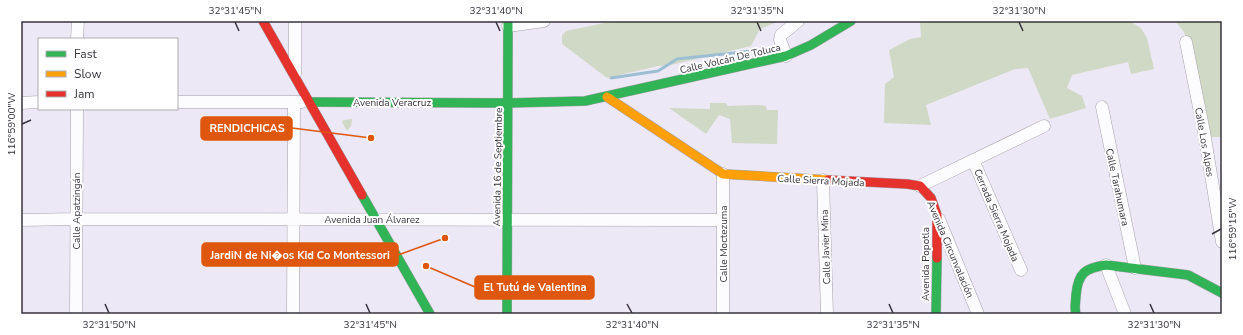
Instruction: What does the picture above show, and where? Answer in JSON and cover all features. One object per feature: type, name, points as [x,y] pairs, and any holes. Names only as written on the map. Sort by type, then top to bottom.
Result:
[{"type":"street","points":[[78,21],[78,38]]},
{"type":"street","points":[[263,21],[430,314]]},
{"type":"street","points":[[295,21],[295,78]]},
{"type":"street","points":[[508,23],[544,21]]},
{"type":"street","points":[[786,56],[780,40],[781,34],[798,21]]},
{"type":"street","name":"Calle Volcán De Toluca","points":[[608,97],[786,56],[811,46],[851,21]]},
{"type":"street","name":"Avenida 16 de Septiembre","points":[[508,23],[508,314]]},
{"type":"street","name":"Calle Los Alpes","points":[[1186,42],[1204,132],[1222,242]]},
{"type":"street","points":[[608,97],[723,174]]},
{"type":"street","name":"Avenida Veracruz","points":[[178,102],[509,103],[585,101],[608,97]]},
{"type":"street","points":[[21,102],[38,102]]},
{"type":"street","points":[[293,314],[294,102]]},
{"type":"street","name":"Calle Tarahumara","points":[[1102,107],[1135,268]]},
{"type":"street","name":"Calle Apatzingán","points":[[76,314],[77,110]]},
{"type":"street","points":[[920,186],[1044,126]]},
{"type":"street","name":"Cerrada Sierra Mojada","points":[[973,160],[1021,270]]},
{"type":"street","name":"Calle Sierra Mojada","points":[[723,174],[907,184],[920,186]]},
{"type":"street","name":"Calle Moctezuma","points":[[723,174],[723,314]]},
{"type":"street","name":"Calle Javier Mina","points":[[823,180],[827,314]]},
{"type":"street","name":"Avenida Circunvalación","points":[[920,186],[930,198],[978,314]]},
{"type":"street","name":"Avenida Popotla","points":[[936,314],[937,215]]},
{"type":"street","name":"Avenida Juan Álvarez","points":[[21,220],[723,220]]},
{"type":"street","points":[[1106,265],[1125,314]]},
{"type":"street","points":[[1076,314],[1075,310],[1078,281],[1082,273],[1098,266],[1106,265],[1188,275],[1222,293]]},
{"type":"green space","points":[[614,21],[779,21],[760,29],[751,46],[607,78],[562,44],[562,36],[566,31]]},
{"type":"green space","points":[[920,21],[1129,21],[1141,28],[1147,38],[1154,69],[1131,74],[1128,62],[1072,75],[1067,88],[1082,96],[1086,108],[1050,119],[1028,68],[1015,69],[926,105],[931,125],[884,123],[885,84],[894,77],[889,50],[910,39],[921,37]]},
{"type":"green space","points":[[1175,21],[1222,21],[1222,137],[1211,137],[1187,40],[1184,32]]},
{"type":"green space","points":[[710,103],[726,103],[728,106],[757,105],[766,106],[767,110],[778,110],[777,144],[732,143],[730,119],[719,115],[706,134],[669,108],[710,109]]},
{"type":"green space","points":[[352,119],[351,126],[347,131],[342,122],[343,120]]},
{"type":"waterway","points":[[611,78],[658,71],[677,59],[770,49]]},
{"type":"traffic: fast","points":[[507,314],[508,21]]},
{"type":"traffic: fast","points":[[309,102],[509,103],[585,101],[786,56],[811,45],[851,21]]},
{"type":"traffic: fast","points":[[362,195],[430,314]]},
{"type":"traffic: fast","points":[[936,314],[937,258]]},
{"type":"traffic: fast","points":[[1076,314],[1076,295],[1079,281],[1084,273],[1099,266],[1106,265],[1188,275],[1222,293]]},
{"type":"traffic: slow","points":[[607,97],[723,174],[828,180]]},
{"type":"traffic: jam","points":[[263,21],[362,195]]},
{"type":"traffic: jam","points":[[828,180],[920,186],[931,198],[937,215],[937,258]]},
{"type":"place","name":"RENDICHICAS","points":[[371,138]]},
{"type":"place","name":"JardiN de Ni�os Kid Co Montessori","points":[[445,238]]},
{"type":"place","name":"El Tutú de Valentina","points":[[426,266]]}]
